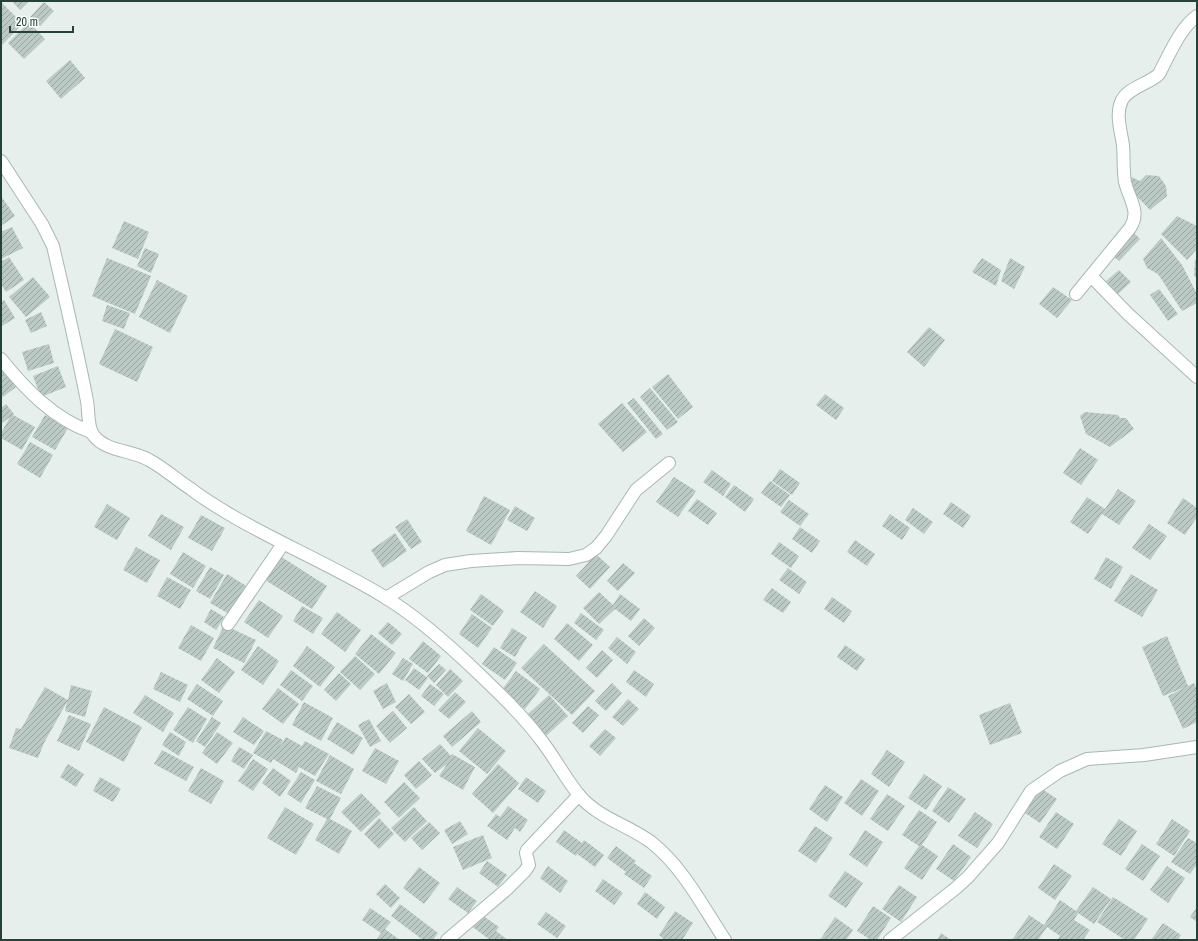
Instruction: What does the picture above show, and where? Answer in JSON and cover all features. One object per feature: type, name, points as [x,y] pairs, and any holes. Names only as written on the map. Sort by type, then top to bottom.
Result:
[{"type":"street","points":[[1076,294],[1092,277],[1130,228],[1134,218],[1135,209],[1125,180],[1123,144],[1119,116],[1122,100],[1129,92],[1159,74],[1183,30],[1190,21],[1197,16]]},
{"type":"street","points":[[1,161],[42,224],[53,246],[88,404],[91,432]]},
{"type":"street","points":[[1092,277],[1133,318],[1197,377]]},
{"type":"street","points":[[1,359],[48,408],[70,424],[91,432],[100,442],[105,445],[148,459],[202,498],[283,544],[348,576],[386,598],[422,623],[448,644],[521,716],[541,739],[579,795],[600,814],[648,840],[660,849],[690,886],[725,940]]},
{"type":"street","points":[[386,598],[429,572],[444,565],[471,561],[518,558],[569,559],[586,555],[596,548],[606,536],[636,490],[668,463]]},
{"type":"street","points":[[228,624],[283,544]]},
{"type":"street","points":[[890,940],[968,877],[998,843],[1031,791],[1060,771],[1087,759],[1144,755],[1197,748]]},
{"type":"street","points":[[447,940],[507,889],[525,871],[529,865],[526,853],[528,850],[579,795]]},
{"type":"building","points":[[12,1],[29,1],[20,10]]},
{"type":"building","points":[[1,2],[23,24],[1,46]]},
{"type":"building","points":[[44,2],[54,11],[40,26],[30,17]]},
{"type":"building","points":[[29,22],[45,39],[24,59],[8,43]]},
{"type":"building","points":[[70,60],[85,78],[61,99],[46,81]]},
{"type":"building","points":[[1127,175],[1140,181],[1146,175],[1159,176],[1166,186],[1167,196],[1150,210],[1128,187]]},
{"type":"building","points":[[1,196],[15,216],[1,226]]},
{"type":"building","points":[[1177,216],[1197,226],[1197,249],[1187,260],[1161,234]]},
{"type":"building","points":[[124,221],[149,232],[138,259],[112,248]]},
{"type":"building","points":[[12,227],[23,248],[1,259],[1,232]]},
{"type":"building","points":[[1133,232],[1140,239],[1119,261],[1112,255]]},
{"type":"building","points":[[1161,238],[1182,265],[1197,294],[1197,303],[1182,311],[1158,274],[1147,268],[1143,259]]},
{"type":"building","points":[[145,248],[159,254],[151,273],[137,266]]},
{"type":"building","points":[[9,257],[24,280],[6,292],[1,284],[1,262]]},
{"type":"building","points":[[107,258],[151,276],[135,314],[92,296]]},
{"type":"building","points":[[982,258],[1001,270],[996,286],[972,272]]},
{"type":"building","points":[[1010,258],[1025,267],[1014,289],[1001,281]]},
{"type":"building","points":[[1197,259],[1197,279],[1194,275],[1195,260]]},
{"type":"building","points":[[1119,270],[1131,282],[1118,294],[1106,281]]},
{"type":"building","points":[[33,277],[50,297],[26,317],[9,297]]},
{"type":"building","points":[[157,280],[188,296],[170,333],[139,317]]},
{"type":"building","points":[[1053,287],[1072,300],[1057,318],[1039,304]]},
{"type":"building","points":[[1159,289],[1178,314],[1168,321],[1150,295]]},
{"type":"building","points":[[4,300],[15,318],[2,326],[1,302]]},
{"type":"building","points":[[107,305],[130,313],[124,329],[102,321]]},
{"type":"building","points":[[41,312],[47,326],[31,333],[25,320]]},
{"type":"building","points":[[929,327],[945,340],[924,367],[907,352]]},
{"type":"building","points":[[115,329],[153,347],[137,382],[99,364]]},
{"type":"building","points":[[49,344],[54,363],[28,371],[22,352]]},
{"type":"building","points":[[58,366],[66,387],[41,397],[33,376]]},
{"type":"building","points":[[1,367],[16,387],[3,397],[1,394]]},
{"type":"building","points":[[668,374],[693,407],[678,419],[652,387]]},
{"type":"building","points":[[650,388],[678,422],[667,430],[640,397]]},
{"type":"building","points":[[825,394],[844,408],[836,420],[816,405]]},
{"type":"building","points":[[634,398],[663,434],[656,439],[627,403]]},
{"type":"building","points":[[622,403],[647,432],[623,452],[598,424]]},
{"type":"building","points":[[6,404],[14,414],[13,415],[35,427],[22,450],[1,438],[1,433],[10,417],[1,424],[1,408]]},
{"type":"building","points":[[1085,412],[1118,415],[1120,418],[1126,418],[1134,429],[1110,447],[1086,434],[1080,416]]},
{"type":"building","points":[[45,415],[68,428],[55,450],[32,437]]},
{"type":"building","points":[[30,442],[53,455],[40,478],[17,464]]},
{"type":"building","points":[[1080,448],[1098,460],[1081,485],[1063,473]]},
{"type":"building","points":[[780,469],[800,483],[792,495],[772,481]]},
{"type":"building","points":[[712,470],[731,484],[723,496],[703,482]]},
{"type":"building","points":[[674,477],[696,491],[678,517],[656,502]]},
{"type":"building","points":[[770,481],[790,495],[781,507],[761,493]]},
{"type":"building","points":[[734,485],[754,499],[745,512],[725,497]]},
{"type":"building","points":[[1118,489],[1136,501],[1119,525],[1102,514],[1088,534],[1070,522],[1087,497],[1105,509]]},
{"type":"building","points":[[484,496],[510,510],[491,545],[466,531]]},
{"type":"building","points":[[1183,498],[1197,508],[1197,517],[1185,535],[1167,523]]},
{"type":"building","points":[[697,499],[717,513],[708,525],[688,511]]},
{"type":"building","points":[[789,500],[809,514],[800,526],[780,512]]},
{"type":"building","points":[[951,502],[971,516],[963,528],[943,514]]},
{"type":"building","points":[[107,504],[130,518],[117,540],[94,527]]},
{"type":"building","points":[[515,506],[535,518],[527,531],[507,520]]},
{"type":"building","points":[[913,508],[933,522],[924,534],[905,520]]},
{"type":"building","points":[[161,514],[184,527],[171,550],[148,536]]},
{"type":"building","points":[[890,514],[910,528],[902,540],[882,526]]},
{"type":"building","points":[[201,515],[225,528],[212,551],[188,538]]},
{"type":"building","points":[[407,519],[422,542],[411,549],[395,527]]},
{"type":"building","points":[[1149,524],[1167,536],[1150,560],[1132,548]]},
{"type":"building","points":[[800,527],[820,541],[812,553],[792,539]]},
{"type":"building","points":[[395,533],[407,551],[383,568],[371,550]]},
{"type":"building","points":[[855,540],[875,554],[867,566],[847,552]]},
{"type":"building","points":[[779,542],[799,556],[791,568],[771,554]]},
{"type":"building","points":[[136,547],[160,560],[147,583],[123,570]]},
{"type":"building","points":[[183,552],[206,566],[193,588],[170,574]]},
{"type":"building","points":[[596,554],[610,567],[590,589],[576,576]]},
{"type":"building","points":[[280,556],[327,586],[312,609],[265,580]]},
{"type":"building","points":[[1106,557],[1123,567],[1111,589],[1094,579]]},
{"type":"building","points":[[623,563],[635,573],[618,591],[607,581]]},
{"type":"building","points":[[210,567],[224,575],[210,599],[196,591]]},
{"type":"building","points":[[788,568],[807,582],[799,594],[779,580]]},
{"type":"building","points":[[227,574],[248,587],[231,615],[210,603]]},
{"type":"building","points":[[1131,574],[1158,590],[1142,617],[1114,601]]},
{"type":"building","points":[[167,577],[191,590],[180,609],[157,596]]},
{"type":"building","points":[[772,588],[791,602],[783,613],[763,600]]},
{"type":"building","points":[[535,591],[557,606],[543,628],[520,612]]},
{"type":"building","points":[[599,592],[613,605],[620,594],[640,609],[631,621],[615,609],[599,624],[583,608]]},
{"type":"building","points":[[481,594],[504,611],[493,626],[470,610]]},
{"type":"building","points":[[832,597],[852,611],[844,623],[824,609]]},
{"type":"building","points":[[259,600],[283,616],[268,638],[244,622]]},
{"type":"building","points":[[302,606],[323,618],[313,634],[293,621]]},
{"type":"building","points":[[211,609],[224,617],[216,630],[204,622]]},
{"type":"building","points":[[337,612],[361,630],[345,652],[321,634]]},
{"type":"building","points":[[581,613],[604,630],[596,640],[574,623]]},
{"type":"building","points":[[472,614],[492,628],[478,648],[459,634]]},
{"type":"building","points":[[644,618],[655,628],[639,646],[628,636]]},
{"type":"building","points":[[388,622],[402,634],[392,645],[378,633]]},
{"type":"building","points":[[567,623],[593,645],[579,661],[554,639]]},
{"type":"building","points":[[191,625],[214,638],[201,661],[178,648]]},
{"type":"building","points":[[224,625],[256,640],[244,663],[213,648]]},
{"type":"building","points":[[512,628],[527,637],[515,657],[500,648]]},
{"type":"building","points":[[371,634],[396,653],[379,674],[355,654]]},
{"type":"building","points":[[1167,636],[1188,686],[1194,683],[1197,689],[1197,722],[1183,729],[1168,696],[1186,687],[1163,696],[1142,647]]},
{"type":"building","points":[[617,637],[636,652],[627,664],[608,648]]},
{"type":"building","points":[[423,641],[441,656],[428,673],[409,659]]},
{"type":"building","points":[[544,644],[595,691],[572,715],[521,668]]},
{"type":"building","points":[[845,645],[865,659],[857,671],[837,657]]},
{"type":"building","points":[[258,646],[279,661],[263,685],[241,670]]},
{"type":"building","points":[[307,646],[335,667],[320,687],[293,666]]},
{"type":"building","points":[[494,647],[517,663],[505,680],[482,664]]},
{"type":"building","points":[[602,650],[613,660],[597,678],[586,668]]},
{"type":"building","points":[[355,656],[375,674],[360,690],[340,672]]},
{"type":"building","points":[[217,658],[235,672],[219,693],[201,680]]},
{"type":"building","points":[[403,658],[413,664],[403,681],[392,674]]},
{"type":"building","points":[[439,664],[446,670],[434,683],[427,676]]},
{"type":"building","points":[[414,668],[428,678],[419,690],[405,680]]},
{"type":"building","points":[[450,669],[463,681],[448,697],[436,685]]},
{"type":"building","points":[[291,670],[313,686],[302,701],[280,685]]},
{"type":"building","points":[[634,670],[654,684],[646,697],[626,682]]},
{"type":"building","points":[[516,671],[540,689],[525,709],[501,691]]},
{"type":"building","points":[[161,672],[188,685],[180,702],[153,689]]},
{"type":"building","points":[[339,673],[351,684],[336,701],[324,690]]},
{"type":"building","points":[[387,683],[396,702],[383,709],[373,691]]},
{"type":"building","points":[[612,683],[622,693],[606,711],[595,701]]},
{"type":"building","points":[[197,684],[223,701],[213,716],[187,699]]},
{"type":"building","points":[[430,684],[444,694],[434,706],[421,696]]},
{"type":"building","points":[[71,685],[92,691],[85,717],[65,711],[67,702],[44,743],[38,758],[9,748],[16,728],[21,729],[45,687],[68,700]]},
{"type":"building","points":[[278,688],[299,704],[283,724],[262,709]]},
{"type":"building","points":[[455,692],[466,702],[449,719],[438,710]]},
{"type":"building","points":[[409,694],[425,712],[411,724],[395,707]]},
{"type":"building","points":[[145,695],[174,713],[163,732],[133,713]]},
{"type":"building","points":[[549,695],[568,716],[546,736],[527,715]]},
{"type":"building","points":[[628,699],[639,709],[623,726],[612,717]]},
{"type":"building","points":[[304,702],[333,718],[321,741],[292,725]]},
{"type":"building","points":[[1010,703],[1022,733],[990,745],[979,715]]},
{"type":"building","points":[[588,706],[599,715],[583,733],[572,723]]},
{"type":"building","points":[[104,707],[142,727],[124,762],[86,742]]},
{"type":"building","points":[[188,707],[207,719],[193,743],[173,730]]},
{"type":"building","points":[[393,711],[407,728],[390,743],[376,726]]},
{"type":"building","points":[[472,711],[481,722],[452,747],[443,736]]},
{"type":"building","points":[[69,715],[91,724],[79,751],[57,741]]},
{"type":"building","points":[[212,717],[221,723],[205,747],[196,741]]},
{"type":"building","points":[[243,717],[264,731],[254,745],[233,732]]},
{"type":"building","points":[[369,719],[381,741],[370,747],[358,725]]},
{"type":"building","points":[[337,722],[363,738],[353,755],[327,739]]},
{"type":"building","points":[[478,728],[506,751],[487,774],[459,751]]},
{"type":"building","points":[[605,729],[616,738],[600,756],[589,746]]},
{"type":"building","points":[[266,731],[283,740],[280,747],[286,737],[302,746],[305,741],[329,754],[315,776],[299,767],[296,773],[273,759],[271,763],[253,753]]},
{"type":"building","points":[[170,732],[186,742],[179,756],[162,745]]},
{"type":"building","points":[[217,732],[233,743],[217,764],[202,753]]},
{"type":"building","points":[[440,744],[451,756],[452,754],[475,767],[463,790],[439,776],[447,764],[435,773],[422,759]]},
{"type":"building","points":[[239,747],[253,755],[244,769],[231,761]]},
{"type":"building","points":[[375,748],[399,761],[386,784],[362,771]]},
{"type":"building","points":[[162,750],[194,767],[186,781],[154,764]]},
{"type":"building","points":[[887,750],[905,762],[889,787],[871,774]]},
{"type":"building","points":[[330,755],[354,769],[341,794],[316,781]]},
{"type":"building","points":[[253,759],[268,769],[253,791],[238,781]]},
{"type":"building","points":[[419,761],[432,775],[416,789],[404,775]]},
{"type":"building","points":[[68,764],[84,774],[76,787],[60,777]]},
{"type":"building","points":[[498,764],[519,783],[493,813],[472,794]]},
{"type":"building","points":[[201,768],[224,781],[211,804],[188,791]]},
{"type":"building","points":[[273,768],[291,781],[280,797],[262,783]]},
{"type":"building","points":[[301,772],[315,780],[301,803],[287,794]]},
{"type":"building","points":[[924,774],[942,786],[926,810],[908,798]]},
{"type":"building","points":[[100,777],[121,789],[113,802],[93,791]]},
{"type":"building","points":[[526,777],[546,791],[538,803],[518,789]]},
{"type":"building","points":[[861,779],[879,791],[862,816],[844,803]]},
{"type":"building","points":[[404,782],[420,798],[399,818],[384,802]]},
{"type":"building","points":[[825,785],[843,797],[827,822],[809,809]]},
{"type":"building","points":[[317,786],[341,798],[330,819],[352,831],[339,854],[315,840],[327,819],[305,808]]},
{"type":"building","points":[[948,787],[966,799],[949,823],[932,811]]},
{"type":"building","points":[[1039,787],[1057,799],[1040,823],[1022,811]]},
{"type":"building","points":[[361,793],[381,813],[361,832],[341,812]]},
{"type":"building","points":[[887,794],[905,806],[888,831],[870,819]]},
{"type":"building","points":[[508,806],[528,820],[520,832],[515,828],[507,840],[487,826],[496,814],[500,817]]},
{"type":"building","points":[[285,807],[314,824],[296,855],[267,838]]},
{"type":"building","points":[[414,807],[427,821],[405,842],[391,828]]},
{"type":"building","points":[[919,810],[937,822],[922,845],[938,856],[922,880],[904,868],[919,846],[902,835]]},
{"type":"building","points":[[975,812],[993,824],[977,848],[958,836]]},
{"type":"building","points":[[1056,812],[1074,824],[1057,849],[1039,837]]},
{"type":"building","points":[[379,818],[394,834],[379,849],[364,834]]},
{"type":"building","points":[[1119,819],[1137,831],[1121,856],[1102,844]]},
{"type":"building","points":[[1172,819],[1190,831],[1174,856],[1156,844]]},
{"type":"building","points":[[460,821],[468,834],[452,844],[444,830]]},
{"type":"building","points":[[429,822],[440,833],[422,850],[411,838]]},
{"type":"building","points":[[815,826],[833,838],[816,863],[798,851]]},
{"type":"building","points":[[564,830],[582,843],[584,840],[604,855],[595,867],[577,854],[576,856],[556,842]]},
{"type":"building","points":[[865,830],[883,842],[867,867],[849,855]]},
{"type":"building","points":[[483,835],[492,858],[463,870],[453,847]]},
{"type":"building","points":[[1188,838],[1197,843],[1197,864],[1190,874],[1171,862]]},
{"type":"building","points":[[953,844],[971,857],[954,881],[936,869]]},
{"type":"building","points":[[1142,844],[1160,856],[1143,881],[1125,869]]},
{"type":"building","points":[[616,846],[636,861],[634,863],[652,876],[644,888],[624,874],[626,872],[607,858]]},
{"type":"building","points":[[487,861],[507,875],[498,887],[479,873]]},
{"type":"building","points":[[1054,864],[1072,876],[1055,900],[1038,888]]},
{"type":"building","points":[[548,866],[568,881],[560,893],[540,878]]},
{"type":"building","points":[[1167,866],[1185,878],[1168,903],[1150,890]]},
{"type":"building","points":[[419,867],[440,883],[424,904],[403,888]]},
{"type":"building","points":[[845,871],[863,883],[846,908],[828,896]]},
{"type":"building","points":[[603,879],[623,893],[614,905],[595,891]]},
{"type":"building","points":[[385,884],[400,898],[391,908],[376,894]]},
{"type":"building","points":[[899,885],[917,897],[901,922],[882,909]]},
{"type":"building","points":[[457,887],[477,901],[468,913],[448,899]]},
{"type":"building","points":[[1093,887],[1111,899],[1094,924],[1078,913],[1074,920],[1090,930],[1083,940],[1057,940],[1060,936],[1047,927],[1038,940],[1012,940],[1029,915],[1044,925],[1060,900],[1076,911]]},
{"type":"building","points":[[645,892],[665,907],[657,919],[637,904]]},
{"type":"building","points":[[1113,897],[1148,919],[1134,940],[1125,940],[1097,922]]},
{"type":"building","points":[[400,904],[438,933],[433,940],[423,940],[391,916]]},
{"type":"building","points":[[873,906],[891,918],[877,940],[871,940],[857,931]]},
{"type":"building","points":[[1197,907],[1197,922],[1190,917]]},
{"type":"building","points":[[370,908],[391,922],[385,929],[400,940],[376,940],[381,933],[362,920]]},
{"type":"building","points":[[675,911],[693,923],[682,940],[665,940],[659,935]]},
{"type":"building","points":[[546,912],[566,926],[557,938],[537,924]]},
{"type":"building","points":[[479,913],[499,927],[496,931],[508,940],[490,940],[470,925]]},
{"type":"building","points":[[835,917],[853,930],[846,940],[820,940]]},
{"type":"building","points":[[1163,923],[1181,935],[1178,940],[1151,940]]},
{"type":"building","points":[[941,933],[951,940],[937,940]]}]
